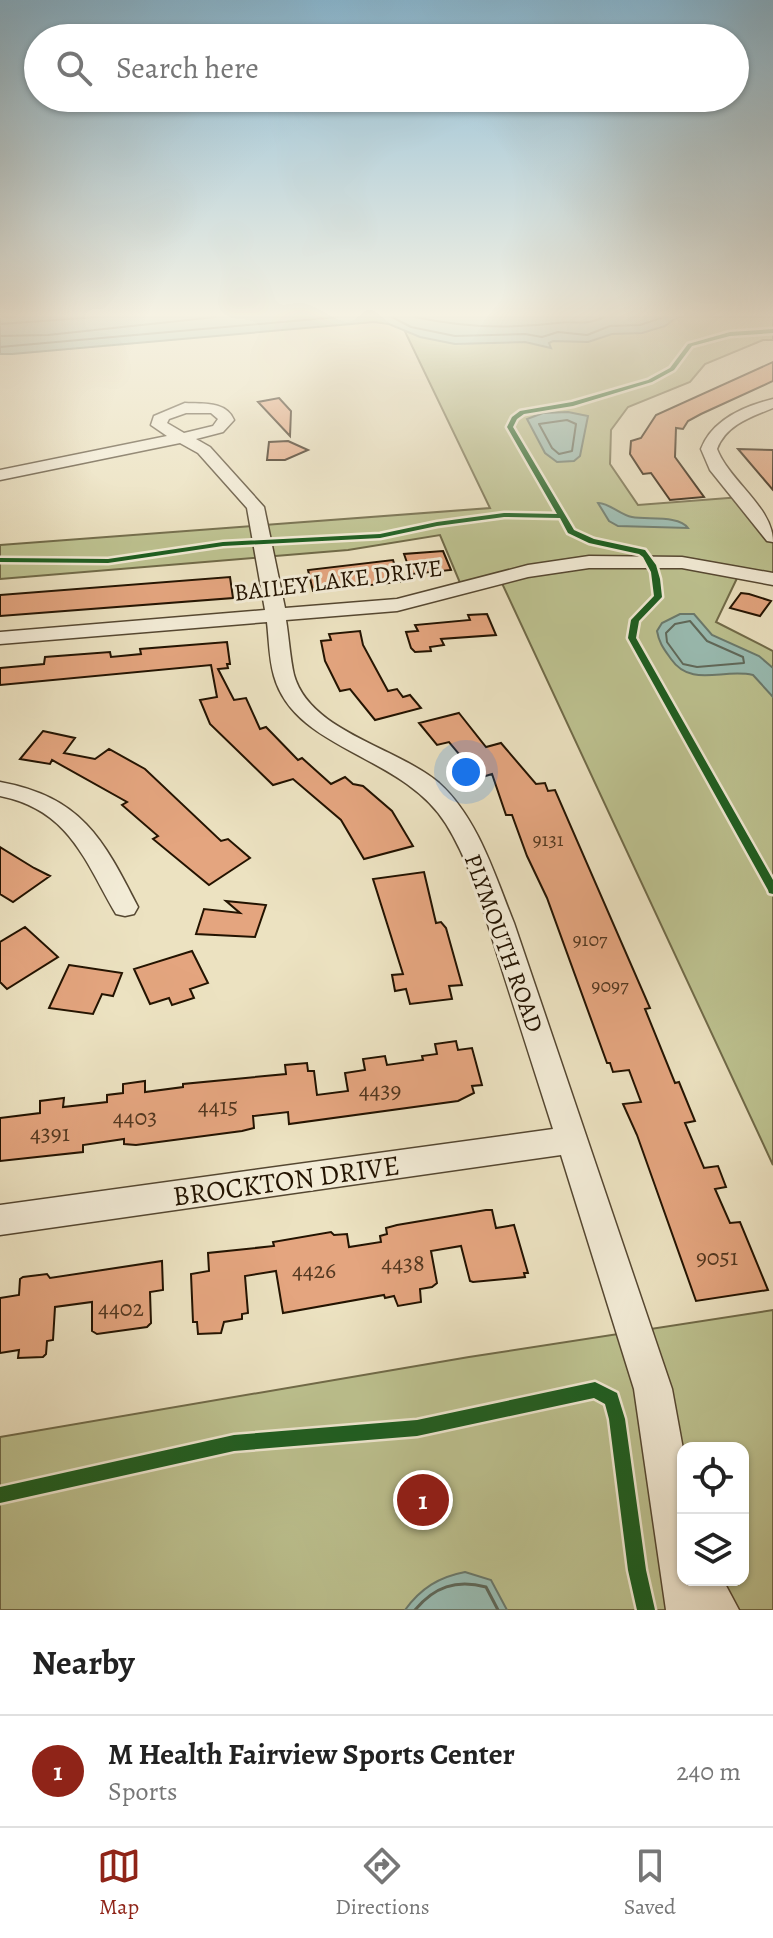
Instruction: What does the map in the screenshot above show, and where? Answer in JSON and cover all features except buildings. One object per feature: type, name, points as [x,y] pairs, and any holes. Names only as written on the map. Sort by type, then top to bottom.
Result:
[{"type":"street","points":[[773,403],[723,427],[710,445],[714,463],[773,537]]},
{"type":"street","name":"PLYMOUTH ROAD","points":[[0,475],[182,438],[204,450],[255,507],[270,573],[284,676],[302,708],[316,723],[413,775],[438,796],[457,821],[501,923],[653,1389],[677,1514]]},
{"type":"street","points":[[749,508],[773,506]]},
{"type":"street","name":"BAILEY LAKE DRIVE","points":[[0,638],[412,602],[533,570],[596,562],[700,565],[773,579]]},
{"type":"street","points":[[0,789],[35,796],[66,815],[97,853],[125,907]]},
{"type":"street","name":"BROCKTON DRIVE","points":[[0,1220],[572,1140]]},
{"type":"street","name":"PLYMOUTH ROAD","points":[[684,1586],[687,1610]]},
{"type":"street","name":"PLYMOUTH ROAD","points":[[702,1586],[718,1610]]},
{"type":"green space","points":[[434,392],[665,392],[628,407],[611,430],[610,464],[638,505],[741,497],[773,537],[773,579],[740,572],[716,622],[773,651],[773,1165],[500,579],[463,590],[440,535],[348,550],[0,579],[0,545],[490,508]]},
{"type":"green space","points":[[773,1310],[773,1610],[718,1610],[702,1586],[749,1586],[749,1442],[677,1442],[677,1586],[683,1586],[687,1610],[0,1610],[0,1437],[469,1357]]},
{"type":"water","points":[[568,412],[588,416],[580,456],[574,461],[557,462],[545,453],[527,419],[543,413]]},
{"type":"water","points":[[598,503],[628,516],[678,521],[688,528],[618,526],[609,521]]},
{"type":"water","points":[[680,614],[694,614],[712,635],[759,656],[773,668],[773,697],[753,675],[698,675],[679,668],[662,646],[657,631],[662,623]]},
{"type":"water","points":[[465,1572],[491,1580],[507,1610],[405,1610],[417,1595],[431,1585]]},
{"type":"cycle path","points":[[613,392],[573,404],[522,412],[514,418],[510,427],[571,531],[592,541],[642,552],[652,565],[658,597],[635,620],[632,638],[773,890]]},
{"type":"cycle path","points":[[0,560],[108,561],[223,544],[380,536],[504,515],[561,516]]},
{"type":"cycle path","points":[[0,1495],[234,1443],[417,1428],[595,1390],[611,1399],[617,1419],[637,1570],[646,1610]]},
{"type":"place","name":"M Health Fairview Sports Center","points":[[423,1500]]}]
